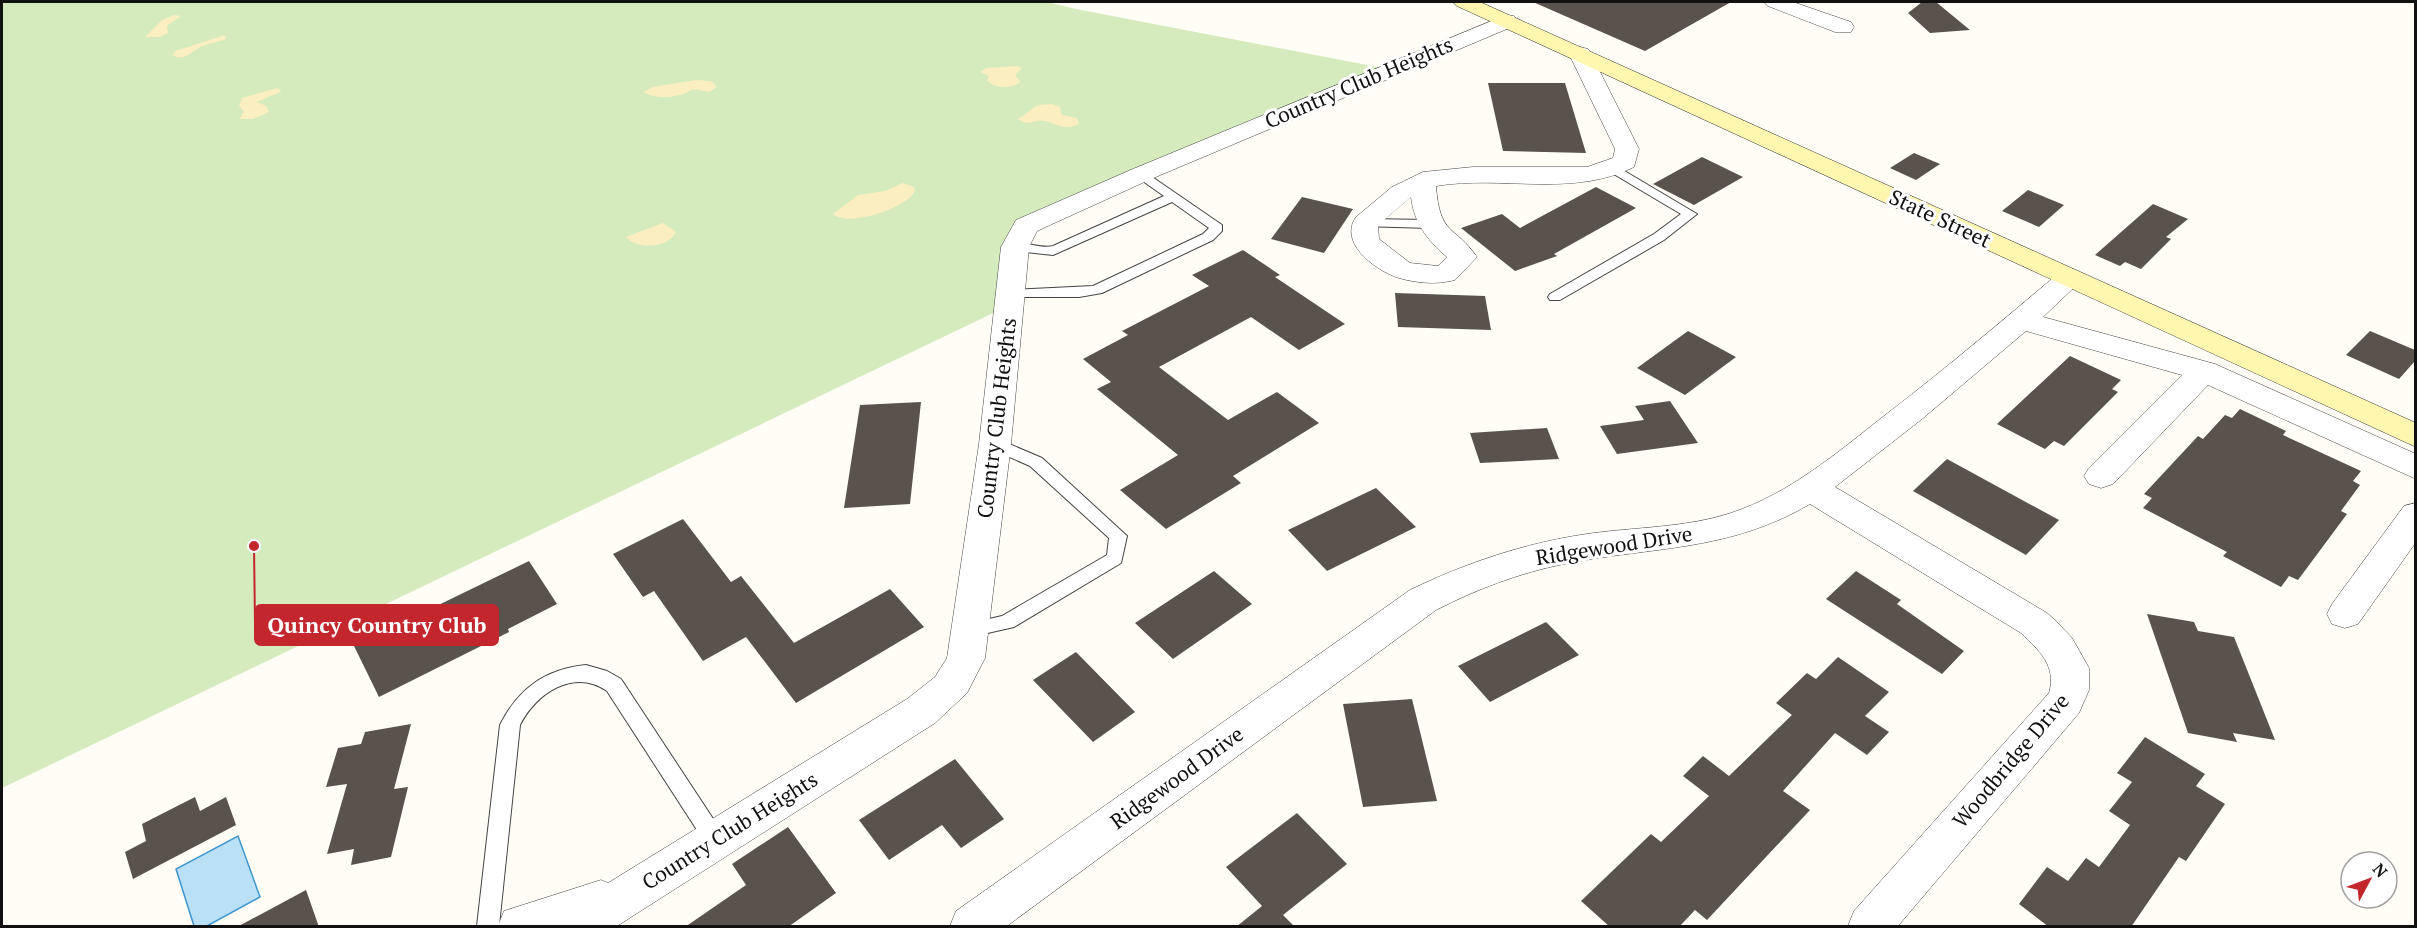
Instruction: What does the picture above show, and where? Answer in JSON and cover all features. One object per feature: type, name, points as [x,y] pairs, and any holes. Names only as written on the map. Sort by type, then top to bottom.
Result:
[{"type":"main road","name":"State Street","points":[[1464,2],[2415,436]]},
{"type":"street","points":[[1775,2],[1844,27]]},
{"type":"street","name":"Country Club Heights","points":[[579,927],[938,699],[962,672],[970,630],[995,444],[1016,247],[1020,232],[1034,220],[1506,21]]},
{"type":"street","points":[[1424,180],[1424,211],[1435,235],[1463,257],[1445,274],[1420,276],[1386,263],[1365,241],[1365,223],[1392,200],[1424,180],[1477,173],[1587,176],[1616,170],[1625,162],[1627,149],[1580,54]]},
{"type":"street","name":"Ridgewood Drive","points":[[972,927],[1431,596],[1498,567],[1548,554],[1589,547],[1663,540],[1742,522],[1777,509],[1812,489],[1924,401],[2070,278]]},
{"type":"street","points":[[2021,320],[2204,371],[2415,468]]},
{"type":"street","points":[[2101,476],[2204,371]]},
{"type":"street","name":"Woodbridge Drive","points":[[1812,489],[2034,623],[2066,654],[2072,675],[2071,691],[2065,702],[1870,927]]},
{"type":"street","points":[[2345,614],[2415,515]]},
{"type":"street","points":[[519,927],[605,900],[671,869]]},
{"type":"lane","points":[[1555,297],[1659,237],[1690,214],[1616,170]]},
{"type":"lane","points":[[1011,294],[1079,293],[1097,290],[1214,232],[1217,228],[1215,225],[1142,174]]},
{"type":"lane","points":[[1016,247],[1047,252],[1058,249],[1174,196]]},
{"type":"lane","points":[[1365,223],[1431,224]]},
{"type":"lane","points":[[970,630],[1007,622],[1115,558],[1118,536],[1036,462],[995,444]]},
{"type":"lane","points":[[488,927],[510,725],[515,712],[525,700],[555,680],[574,673],[591,672],[605,677],[614,686],[716,840]]},
{"type":"green space","points":[[2,2],[1047,2],[1393,70],[1034,220],[1010,305],[2,788]]},
{"type":"sand","points":[[174,15],[181,16],[167,26],[168,33],[160,37],[145,37],[162,20]]},
{"type":"sand","points":[[225,35],[226,39],[203,46],[185,57],[172,55],[175,51]]},
{"type":"sand","points":[[1017,66],[1022,68],[1015,75],[1021,82],[1008,87],[991,84],[987,81],[989,76],[980,72],[987,68]]},
{"type":"sand","points":[[696,80],[711,81],[717,87],[709,92],[693,89],[668,97],[648,95],[643,92],[653,87]]},
{"type":"sand","points":[[277,88],[281,90],[280,92],[257,102],[266,106],[269,112],[253,119],[240,119],[244,111],[239,106],[242,98]]},
{"type":"sand","points":[[1052,104],[1060,107],[1062,115],[1077,118],[1079,124],[1065,127],[1046,121],[1025,123],[1018,119],[1038,105]]},
{"type":"sand","points":[[903,183],[914,187],[915,191],[901,204],[877,214],[851,219],[833,214],[858,195],[885,191]]},
{"type":"sand","points":[[663,223],[676,232],[660,244],[637,244],[626,237]]},
{"type":"water","points":[[238,836],[260,897],[207,926],[194,926],[176,869]]},
{"type":"building","points":[[1533,2],[1731,2],[1645,51]]},
{"type":"building","points":[[1922,2],[1936,2],[1970,30],[1930,33],[1908,13]]},
{"type":"building","points":[[1488,83],[1565,83],[1586,153],[1503,151]]},
{"type":"building","points":[[1914,153],[1940,164],[1916,180],[1890,168]]},
{"type":"building","points":[[1702,157],[1743,177],[1694,205],[1653,184]]},
{"type":"building","points":[[1596,187],[1636,208],[1554,254],[1557,256],[1515,271],[1461,228],[1502,214],[1520,228]]},
{"type":"building","points":[[2028,190],[2064,205],[2039,227],[2002,211]]},
{"type":"building","points":[[1302,197],[1353,209],[1324,253],[1271,239]]},
{"type":"building","points":[[2153,204],[2188,219],[2166,237],[2171,239],[2141,269],[2125,262],[2120,266],[2095,255]]},
{"type":"building","points":[[1243,250],[1280,275],[1275,277],[1345,324],[1299,350],[1251,317],[1159,367],[1228,420],[1277,392],[1319,423],[1233,476],[1241,483],[1166,529],[1120,490],[1178,455],[1097,389],[1111,382],[1083,359],[1128,335],[1122,331],[1209,286],[1192,275]]},
{"type":"building","points":[[1395,293],[1485,296],[1491,330],[1398,327]]},
{"type":"building","points":[[1688,331],[1736,357],[1685,395],[1637,368]]},
{"type":"building","points":[[2370,331],[2415,350],[2415,361],[2399,379],[2346,355]]},
{"type":"building","points":[[2070,356],[2121,380],[2112,389],[2118,392],[2064,446],[2054,441],[2045,449],[1997,424]]},
{"type":"building","points":[[1670,401],[1698,443],[1617,454],[1600,426],[1644,420],[1635,406]]},
{"type":"building","points":[[921,402],[910,504],[844,508],[860,405]]},
{"type":"building","points":[[2240,409],[2286,431],[2283,435],[2361,471],[2353,481],[2360,485],[2341,511],[2347,514],[2298,580],[2289,576],[2281,587],[2223,556],[2227,552],[2143,508],[2152,498],[2144,494],[2198,436],[2203,439],[2225,415],[2232,418]]},
{"type":"building","points":[[1547,428],[1559,459],[1480,463],[1470,433]]},
{"type":"building","points":[[1947,459],[2059,520],[2026,555],[1913,491]]},
{"type":"building","points":[[1376,488],[1416,527],[1327,571],[1288,530]]},
{"type":"building","points":[[683,519],[731,582],[741,576],[794,643],[890,589],[924,627],[796,703],[746,637],[703,661],[654,591],[643,597],[613,554]]},
{"type":"building","points":[[529,561],[557,604],[508,629],[509,632],[379,697],[354,646]]},
{"type":"building","points":[[1214,571],[1252,604],[1173,659],[1135,623]]},
{"type":"building","points":[[1856,571],[1901,600],[1897,604],[1964,651],[1942,674],[1826,599]]},
{"type":"building","points":[[2147,614],[2194,622],[2198,631],[2234,637],[2275,740],[2233,733],[2237,742],[2188,733]]},
{"type":"building","points":[[1546,622],[1579,655],[1490,702],[1458,666]]},
{"type":"building","points":[[1076,652],[1135,712],[1093,742],[1033,680]]},
{"type":"building","points":[[1838,657],[1889,692],[1865,716],[1889,732],[1867,755],[1835,733],[1783,791],[1810,810],[1707,920],[1695,910],[1679,927],[1610,927],[1581,901],[1651,834],[1661,842],[1709,796],[1683,776],[1703,756],[1729,776],[1792,715],[1776,703],[1807,673],[1816,679]]},
{"type":"building","points":[[1412,699],[1437,801],[1363,807],[1343,704]]},
{"type":"building","points":[[411,724],[394,789],[408,787],[391,857],[351,865],[354,849],[327,854],[347,784],[326,787],[338,748],[361,744],[365,732]]},
{"type":"building","points":[[2145,737],[2205,774],[2196,786],[2225,804],[2186,861],[2179,857],[2131,927],[2049,927],[2019,904],[2047,867],[2068,881],[2086,858],[2099,867],[2130,825],[2109,811],[2132,782],[2117,773]]},
{"type":"building","points":[[955,759],[1004,819],[961,848],[942,825],[889,860],[859,820]]},
{"type":"building","points":[[195,797],[200,811],[226,797],[236,825],[133,879],[125,852],[146,841],[142,824]]},
{"type":"building","points":[[1297,813],[1347,864],[1283,915],[1295,927],[1236,927],[1262,906],[1226,867]]},
{"type":"building","points":[[788,827],[836,893],[788,927],[685,927],[746,885],[732,864]]},
{"type":"building","points":[[306,890],[319,927],[237,927]]},
{"type":"place","name":"Quincy Country Club","points":[[254,546]]}]
